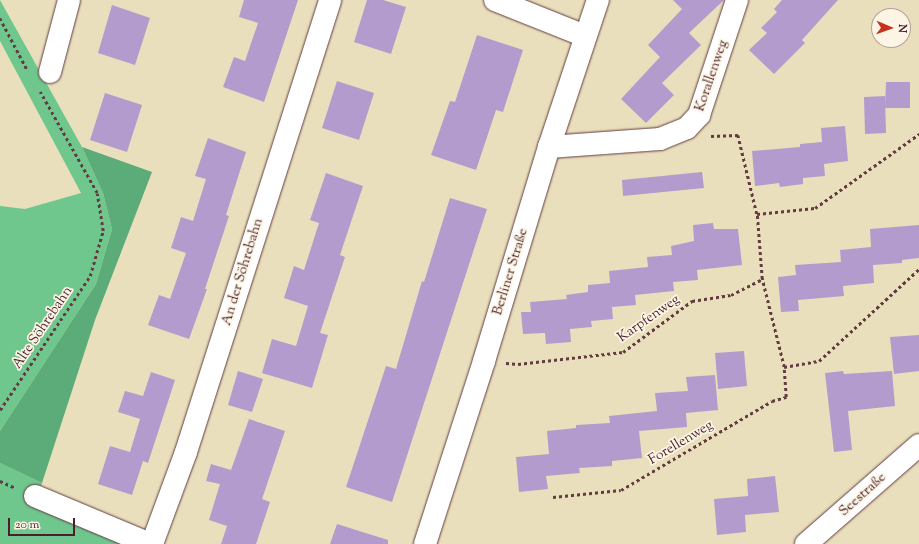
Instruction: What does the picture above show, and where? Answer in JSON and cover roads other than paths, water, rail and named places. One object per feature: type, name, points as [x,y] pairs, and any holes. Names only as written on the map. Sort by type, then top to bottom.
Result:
[{"type":"street","points":[[44,81],[70,0]]},
{"type":"street","name":"An der Söhrebahn","points":[[151,544],[186,452],[330,0]]},
{"type":"street","points":[[495,0],[585,36]]},
{"type":"street","name":"Berliner Straße","points":[[424,544],[484,361],[549,147],[598,0]]},
{"type":"street","name":"Korallenweg","points":[[549,147],[660,138],[687,128],[700,115],[737,0]]},
{"type":"street","name":"Seestraße","points":[[806,544],[919,445]]},
{"type":"street","points":[[35,496],[151,544]]}]
